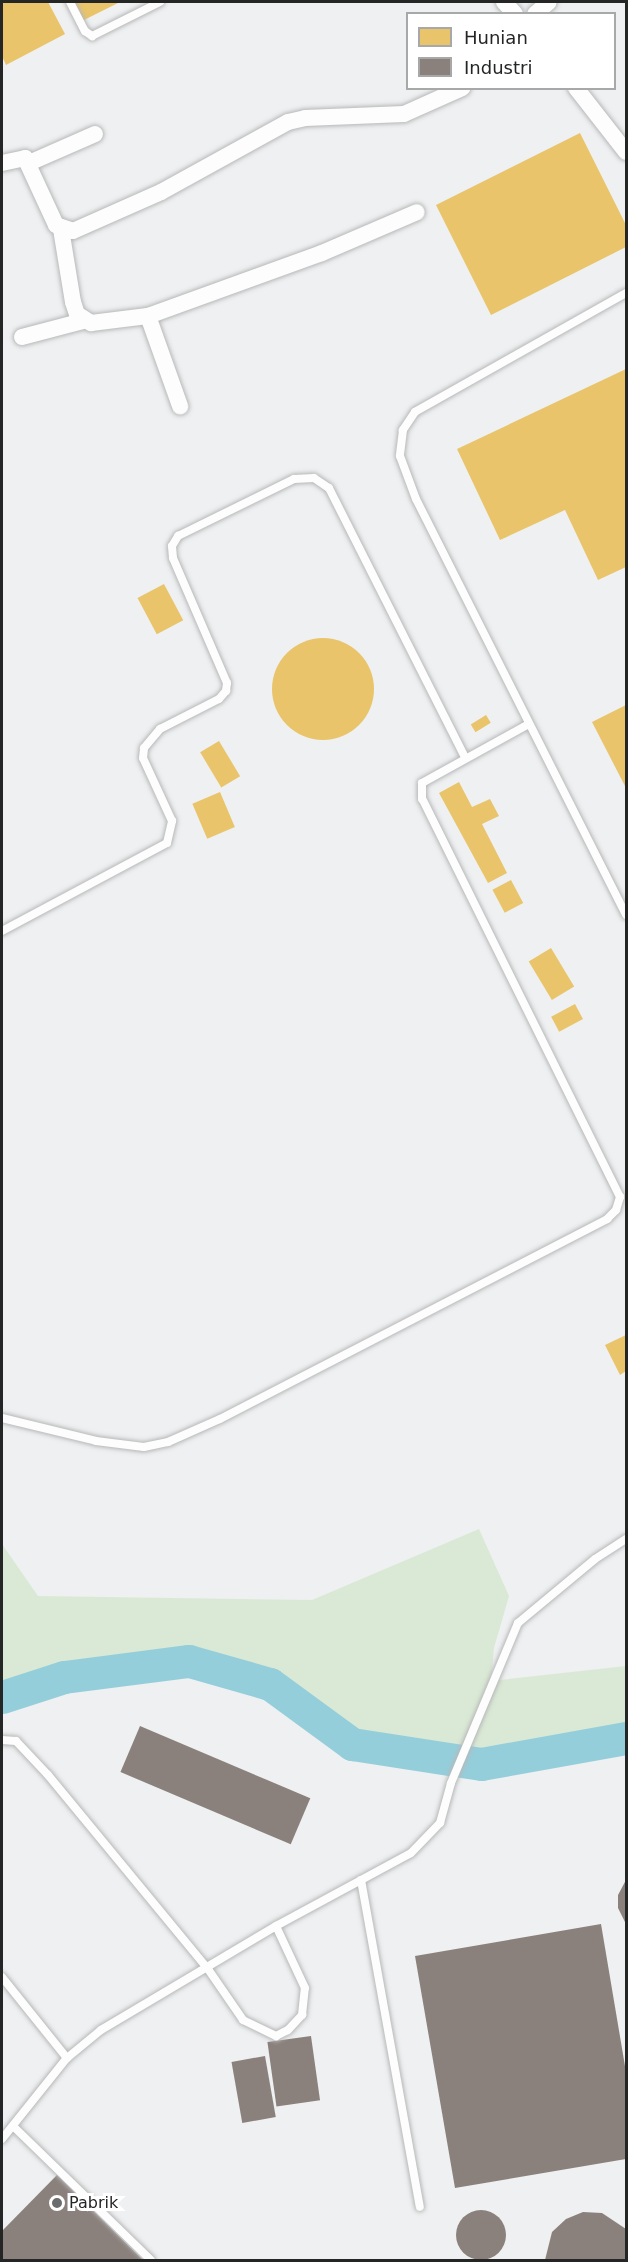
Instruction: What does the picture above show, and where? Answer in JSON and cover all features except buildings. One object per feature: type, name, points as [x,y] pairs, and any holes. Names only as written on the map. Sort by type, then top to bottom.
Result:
[{"type":"street","points":[[537,12],[549,2]]},
{"type":"street","points":[[61,229],[73,231],[161,192],[288,123],[305,118],[404,114],[458,90]]},
{"type":"street","points":[[578,90],[627,152]]},
{"type":"street","points":[[29,163],[95,134]]},
{"type":"street","points":[[2,162],[21,156],[29,163],[51,217],[61,229],[73,302],[83,321]]},
{"type":"street","points":[[22,337],[83,321],[148,316],[322,253],[417,212]]},
{"type":"street","points":[[148,316],[180,406]]},
{"type":"lane","points":[[70,2],[85,31],[92,36],[160,2]]},
{"type":"lane","points":[[627,293],[430,401],[415,412],[403,430],[400,456],[404,470],[529,724],[627,915]]},
{"type":"lane","points":[[2,931],[167,843],[172,821],[143,758],[144,748],[160,729],[219,699],[227,682],[173,558],[172,546],[178,537],[294,479],[314,478],[329,488],[465,757]]},
{"type":"lane","points":[[2,1418],[96,1441],[144,1447],[168,1442],[252,1403],[616,1210],[620,1197],[422,798],[422,783],[465,757],[529,724]]},
{"type":"lane","points":[[2,2139],[14,2127],[67,2058],[101,2030],[208,1969],[276,1926],[411,1853],[440,1822],[451,1783],[491,1682],[518,1623],[595,1559],[627,1539]]},
{"type":"lane","points":[[2,1740],[16,1741],[48,1775],[208,1969],[243,2020],[276,2036],[288,2030],[302,2015],[305,1988],[276,1926]]},
{"type":"lane","points":[[361,1880],[420,2207]]},
{"type":"lane","points":[[2,1977],[67,2058]]},
{"type":"lane","points":[[14,2127],[151,2260]]},
{"type":"green space","points":[[479,1529],[509,1596],[494,1648],[491,1681],[626,1666],[626,1738],[481,1764],[352,1744],[270,1684],[189,1661],[64,1677],[2,1697],[2,1544],[38,1596],[312,1600]]},
{"type":"waterway","points":[[2,1697],[64,1677],[189,1661],[270,1684],[352,1744],[481,1764],[626,1738]]},
{"type":"place","name":"Pabrik","points":[[57,2203]]}]
